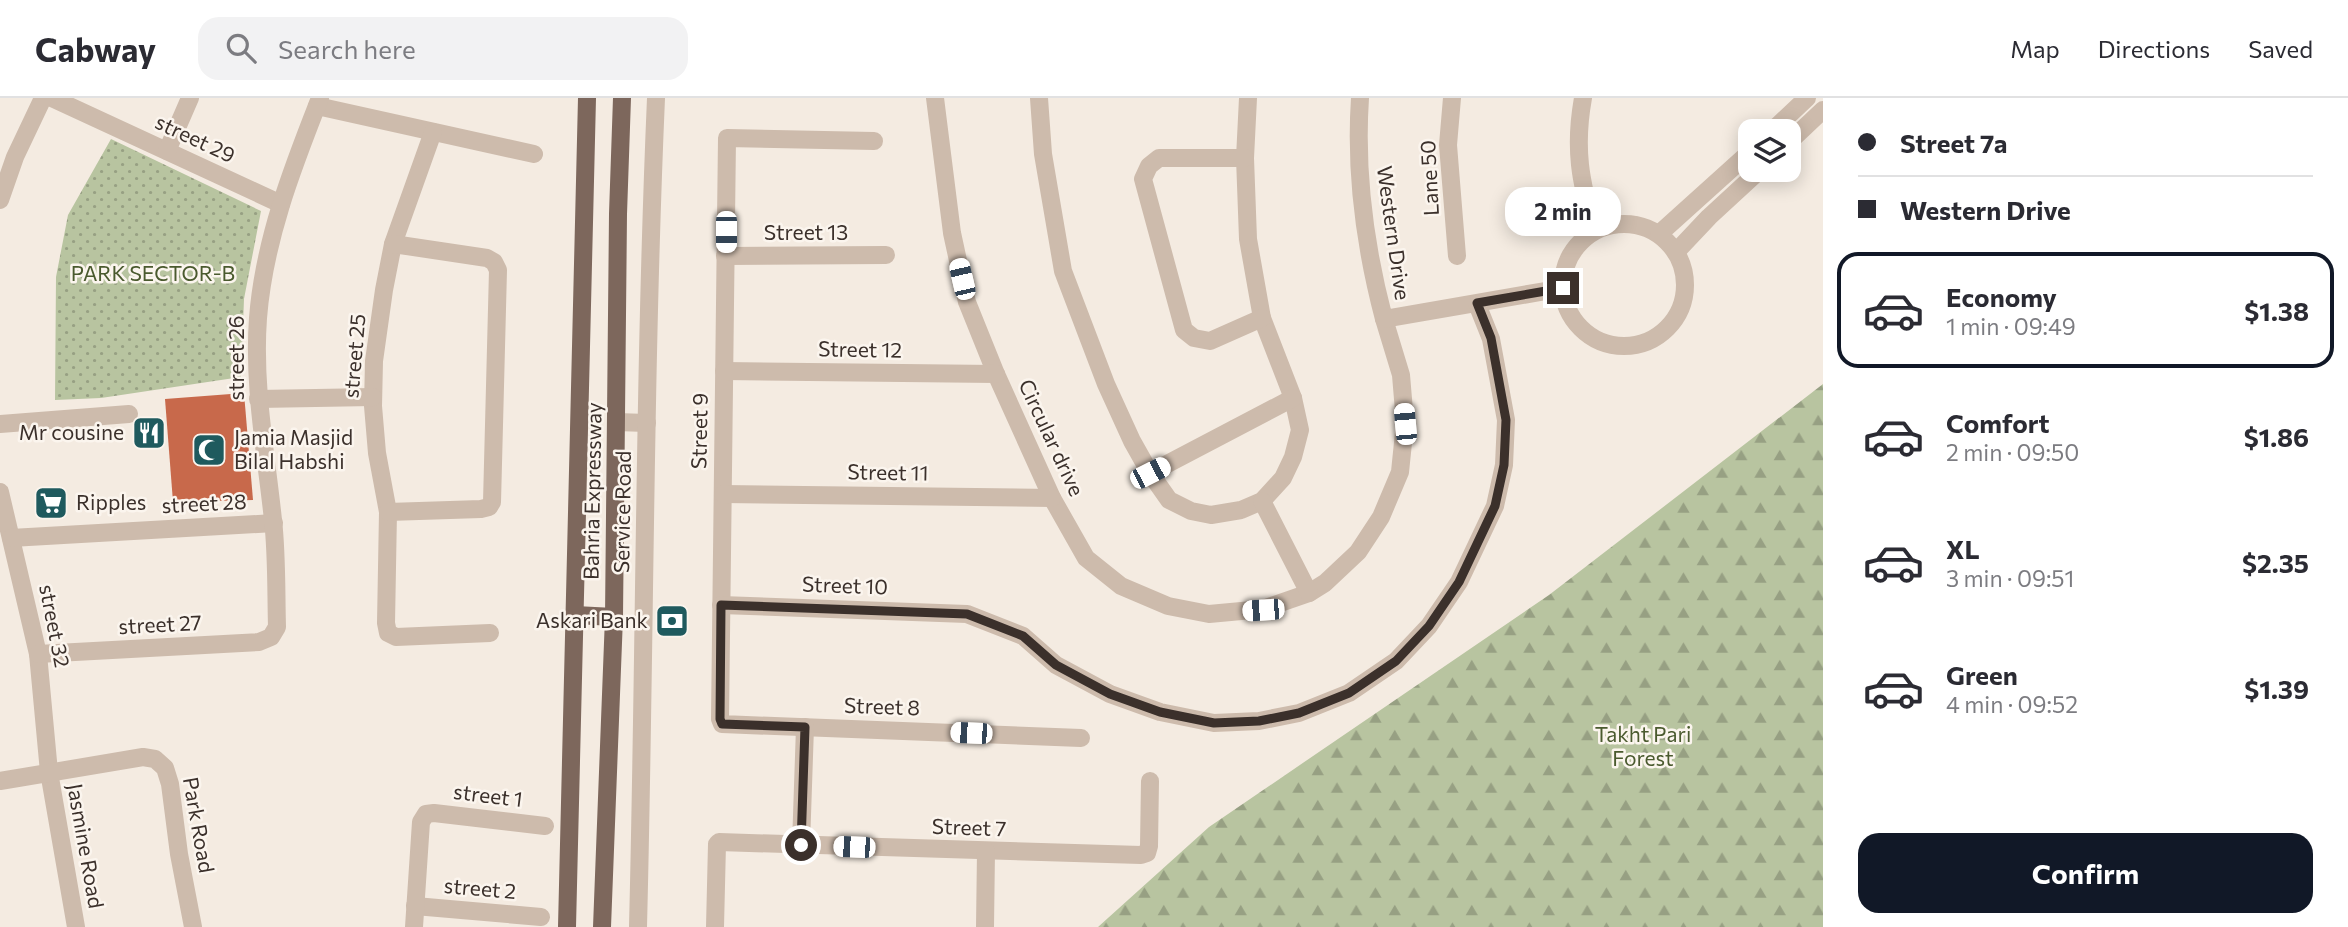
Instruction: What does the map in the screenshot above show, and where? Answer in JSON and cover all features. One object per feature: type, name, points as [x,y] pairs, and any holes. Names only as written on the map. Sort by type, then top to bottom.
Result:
[{"type":"main road","name":"Bahria Expressway","points":[[567,927],[587,98]]},
{"type":"main road","name":"Bahria Expressway","points":[[602,927],[614,617],[618,214],[622,98]]},
{"type":"main road","points":[[575,615],[614,617]]},
{"type":"street","points":[[0,199],[15,157],[43,98]]},
{"type":"street","name":"street 29","points":[[52,98],[281,204]]},
{"type":"street","points":[[166,151],[190,98]]},
{"type":"street","name":"Service Road","points":[[638,927],[656,98]]},
{"type":"street","name":"Circular drive","points":[[935,98],[954,244],[967,302],[1052,498],[1086,558],[1121,586],[1168,606],[1209,614],[1263,610],[1309,593],[1325,583],[1357,552],[1381,517],[1401,472],[1405,424],[1401,375],[1384,319]]},
{"type":"street","points":[[1039,98],[1043,154],[1063,271],[1106,384],[1132,441],[1169,500],[1191,512],[1211,515],[1262,501],[1283,478],[1293,457],[1300,430],[1293,398],[1262,318],[1248,239],[1245,158],[1248,98]]},
{"type":"street","name":"Western Drive","points":[[1360,98],[1360,189],[1372,273],[1384,319],[1563,288]]},
{"type":"street","name":"Lane 50","points":[[1452,98],[1448,145],[1458,256]]},
{"type":"street","points":[[1583,98],[1577,156],[1584,196],[1595,230]]},
{"type":"street","points":[[1785,119],[1807,98]]},
{"type":"street","points":[[318,102],[433,132],[534,153]]},
{"type":"street","name":"street 26","points":[[276,626],[274,523],[258,399],[258,320],[263,280],[281,204],[318,102]]},
{"type":"street","points":[[1801,131],[1823,110]]},
{"type":"street","name":"street 25","points":[[433,132],[393,244],[374,361],[373,397],[377,453],[388,512],[386,623],[388,633],[396,637],[490,633]]},
{"type":"street","name":"Street 9","points":[[722,724],[727,138],[874,141]]},
{"type":"street","points":[[1245,158],[1158,158],[1149,166],[1143,179],[1184,330],[1194,338],[1210,341],[1262,318]]},
{"type":"street","points":[[1659,234],[1738,163]]},
{"type":"street","points":[[1676,252],[1748,182]]},
{"type":"street","points":[[1615,223],[1636,224],[1659,234],[1672,245],[1682,263],[1686,284],[1683,303],[1674,321],[1660,335],[1642,344],[1622,346],[1603,343],[1586,333],[1572,318],[1564,300],[1567,261],[1578,243],[1595,230],[1615,223]]},
{"type":"street","points":[[388,512],[481,509],[489,506],[493,498],[497,265],[487,258],[393,244]]},
{"type":"street","name":"Street 13","points":[[725,256],[886,255]]},
{"type":"street","name":"Street 10","points":[[721,605],[967,614],[1023,636],[1056,665],[1110,694],[1160,712],[1214,723],[1259,721],[1299,713],[1349,693],[1396,661],[1429,626],[1459,582],[1495,506],[1504,465],[1506,420],[1491,338],[1477,303]]},
{"type":"street","name":"Street 12","points":[[724,371],[996,374]]},
{"type":"street","points":[[258,399],[373,397]]},
{"type":"street","points":[[1150,473],[1293,398]]},
{"type":"street","points":[[0,424],[129,414]]},
{"type":"street","points":[[616,422],[647,424]]},
{"type":"street","name":"street 32","points":[[0,492],[38,654],[49,772]]},
{"type":"street","name":"Street 11","points":[[723,494],[1052,498]]},
{"type":"street","points":[[1262,501],[1309,593]]},
{"type":"street","name":"street 28","points":[[11,538],[274,523]]},
{"type":"street","name":"street 27","points":[[38,654],[259,642],[271,636],[276,626]]},
{"type":"street","name":"Street 8","points":[[722,724],[1081,738]]},
{"type":"street","points":[[801,845],[805,727]]},
{"type":"street","name":"Park Road","points":[[49,772],[143,757],[155,759],[165,768],[170,784],[193,927]]},
{"type":"street","points":[[0,781],[49,772]]},
{"type":"street","name":"Jasmine Road","points":[[49,772],[76,927]]},
{"type":"street","name":"Street 7","points":[[715,927],[717,844],[723,842],[1141,855],[1147,853],[1150,781]]},
{"type":"street","name":"street 1","points":[[415,906],[421,822],[426,814],[545,826]]},
{"type":"street","points":[[985,927],[986,851]]},
{"type":"street","points":[[414,927],[415,906]]},
{"type":"street","name":"street 2","points":[[415,906],[541,917]]},
{"type":"green space","name":"PARK SECTOR-B","points":[[111,139],[261,211],[244,299],[241,377],[101,398],[55,400],[56,277],[68,215]]},
{"type":"green space","name":"Takht Pari Forest","points":[[1823,384],[1823,927],[1098,927],[1209,827],[1549,595]]},
{"type":"building","name":"Jamia Masjid Bilal Habshi","points":[[244,393],[253,500],[173,502],[165,399]]},
{"type":"place","name":"Mr cousine","points":[[149,433]]},
{"type":"place","name":"Jamia Masjid Bilal Habshi","points":[[209,450]]},
{"type":"place","name":"Ripples","points":[[51,503]]},
{"type":"place","name":"Askari Bank","points":[[672,621]]},
{"type":"route","points":[[801,845],[805,727],[722,724],[721,605],[967,614],[1023,636],[1056,665],[1110,694],[1160,712],[1214,723],[1259,721],[1299,713],[1349,693],[1396,661],[1429,626],[1459,582],[1495,506],[1504,465],[1506,420],[1497,364],[1491,338],[1477,303],[1563,288]]}]
